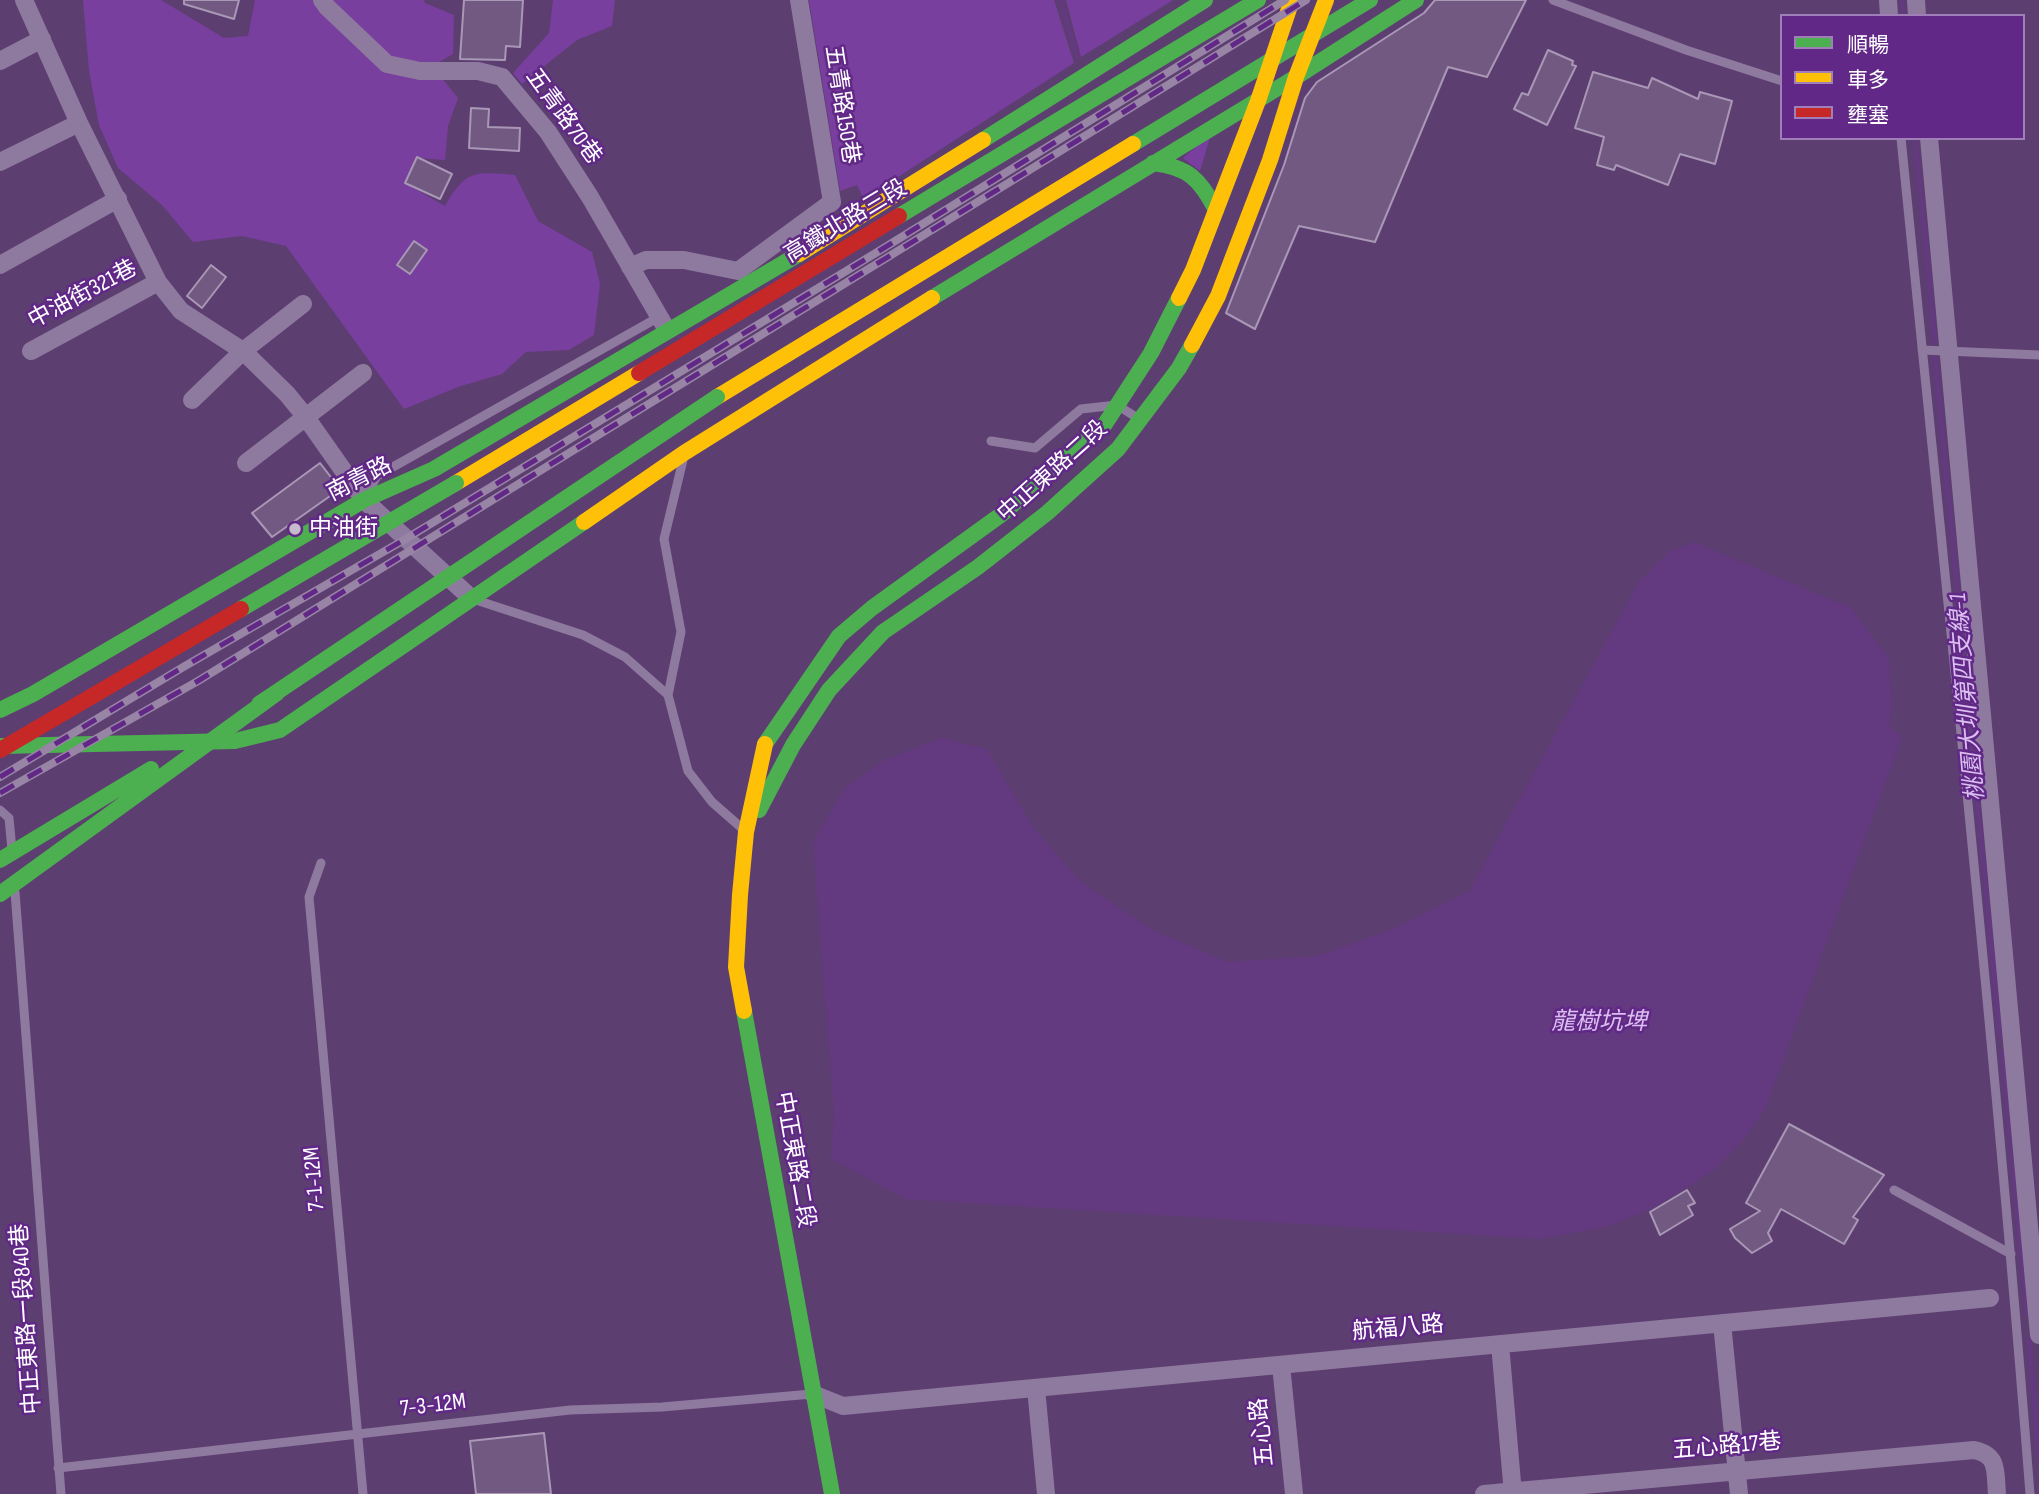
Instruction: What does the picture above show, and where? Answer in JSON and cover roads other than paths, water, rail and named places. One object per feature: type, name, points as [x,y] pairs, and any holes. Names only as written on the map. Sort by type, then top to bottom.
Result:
[{"type":"main road","name":"高鐵北路三段","points":[[663,323],[835,217],[1205,0]]},
{"type":"main road","name":"高鐵北路三段","points":[[0,748],[456,483],[1258,0]]},
{"type":"main road","name":"中正東路二段","points":[[832,1494],[736,967],[747,832],[765,742],[839,636],[872,607],[1002,514],[1105,424],[1151,353],[1194,270],[1258,102],[1292,0]]},
{"type":"main road","name":"中正東路二段","points":[[747,832],[793,745],[829,690],[883,632],[978,567],[1047,513],[1118,449],[1179,368],[1218,296],[1270,160],[1296,77],[1326,0]]},
{"type":"main road","points":[[0,894],[277,693],[717,397],[1370,0]]},
{"type":"main road","points":[[0,748],[235,741],[280,730],[684,453],[1153,163],[1258,102],[1416,0]]},
{"type":"main road","points":[[1153,163],[1171,164],[1202,182],[1216,210]]},
{"type":"main road","name":"南青路","points":[[0,710],[45,687],[365,500],[434,469],[663,323]]},
{"type":"main road","points":[[392,527],[404,483]]},
{"type":"main road","points":[[6,859],[277,693]]},
{"type":"street","points":[[24,0],[79,123],[158,282],[181,311],[243,351],[287,394],[306,416],[365,500],[471,598]]},
{"type":"street","name":"五青路70巷","points":[[322,0],[387,64],[420,71],[478,71],[502,77],[548,132],[590,197],[663,323]]},
{"type":"street","name":"五青路150巷","points":[[799,0],[835,217]]},
{"type":"street","points":[[0,61],[42,39]]},
{"type":"street","points":[[0,162],[79,123]]},
{"type":"street","points":[[1929,140],[2039,1333]]},
{"type":"street","points":[[0,265],[118,199]]},
{"type":"street","points":[[630,267],[646,260],[684,260],[737,271],[835,217]]},
{"type":"street","name":"中油街321巷","points":[[31,351],[158,282]]},
{"type":"street","points":[[192,400],[243,351],[303,304]]},
{"type":"street","points":[[246,463],[363,373]]},
{"type":"street","name":"航福八路","points":[[813,1394],[843,1406],[1990,1298]]},
{"type":"street","points":[[1722,1323],[1739,1494]]},
{"type":"street","points":[[1500,1344],[1513,1493]]},
{"type":"street","name":"五心路","points":[[1281,1365],[1294,1494]]},
{"type":"street","points":[[1036,1388],[1046,1494]]},
{"type":"street","name":"五心路17巷","points":[[1485,1494],[1974,1450],[1991,1457],[1997,1494]]},
{"type":"lane","points":[[1553,0],[1686,50],[1780,80]]},
{"type":"lane","points":[[1901,140],[1992,1045],[2030,1494]]},
{"type":"lane","points":[[365,500],[377,476],[663,323]]},
{"type":"lane","points":[[1922,350],[2039,355]]},
{"type":"lane","points":[[991,441],[1035,448],[1081,409],[1117,405],[1140,420]]},
{"type":"lane","points":[[684,453],[664,539],[681,632],[668,695],[688,771],[712,802],[747,832]]},
{"type":"lane","points":[[471,598],[583,635],[625,657],[668,695]]},
{"type":"lane","points":[[0,810],[9,818],[6,859]]},
{"type":"lane","name":"7-1-12M","points":[[321,863],[309,897],[363,1494]]},
{"type":"lane","name":"中正東路一段840巷","points":[[13,873],[61,1494]]},
{"type":"lane","points":[[1992,1045],[2012,1041]]},
{"type":"lane","points":[[1894,1190],[2011,1254]]},
{"type":"lane","points":[[2018,1333],[2039,1333]]},
{"type":"lane","name":"7-3-12M","points":[[58,1468],[570,1410],[662,1407],[813,1394]]},
{"type":"water","name":"龍樹坑埤","points":[[1694,542],[1851,608],[1889,659],[1892,705],[1889,727],[1902,737],[1765,1109],[1743,1140],[1714,1170],[1655,1207],[1609,1226],[1540,1239],[906,1199],[831,1159],[834,1114],[813,842],[846,787],[885,760],[941,738],[987,749],[1033,827],[1080,881],[1150,929],[1228,962],[1318,956],[1393,929],[1469,891],[1639,582],[1669,552]]},
{"type":"waterway","points":[[1060,0],[1077,57]]},
{"type":"waterway","name":"桃園大圳第四支線-1","points":[[1902,0],[1904,14]]},
{"type":"waterway","name":"桃園大圳第四支線-1","points":[[1915,140],[1935,341]]},
{"type":"waterway","name":"桃園大圳第四支線-1","points":[[1935,358],[2000,1036]]},
{"type":"waterway","name":"桃園大圳第四支線-1","points":[[2002,1052],[2027,1314]]},
{"type":"waterway","name":"桃園大圳第四支線-1","points":[[2029,1340],[2039,1462]]},
{"type":"railway","points":[[0,777],[185,666],[404,540],[1285,0]]},
{"type":"railway","points":[[0,793],[198,681],[1306,0]]},
{"type":"place","name":"中油街","points":[[295,529]]}]
